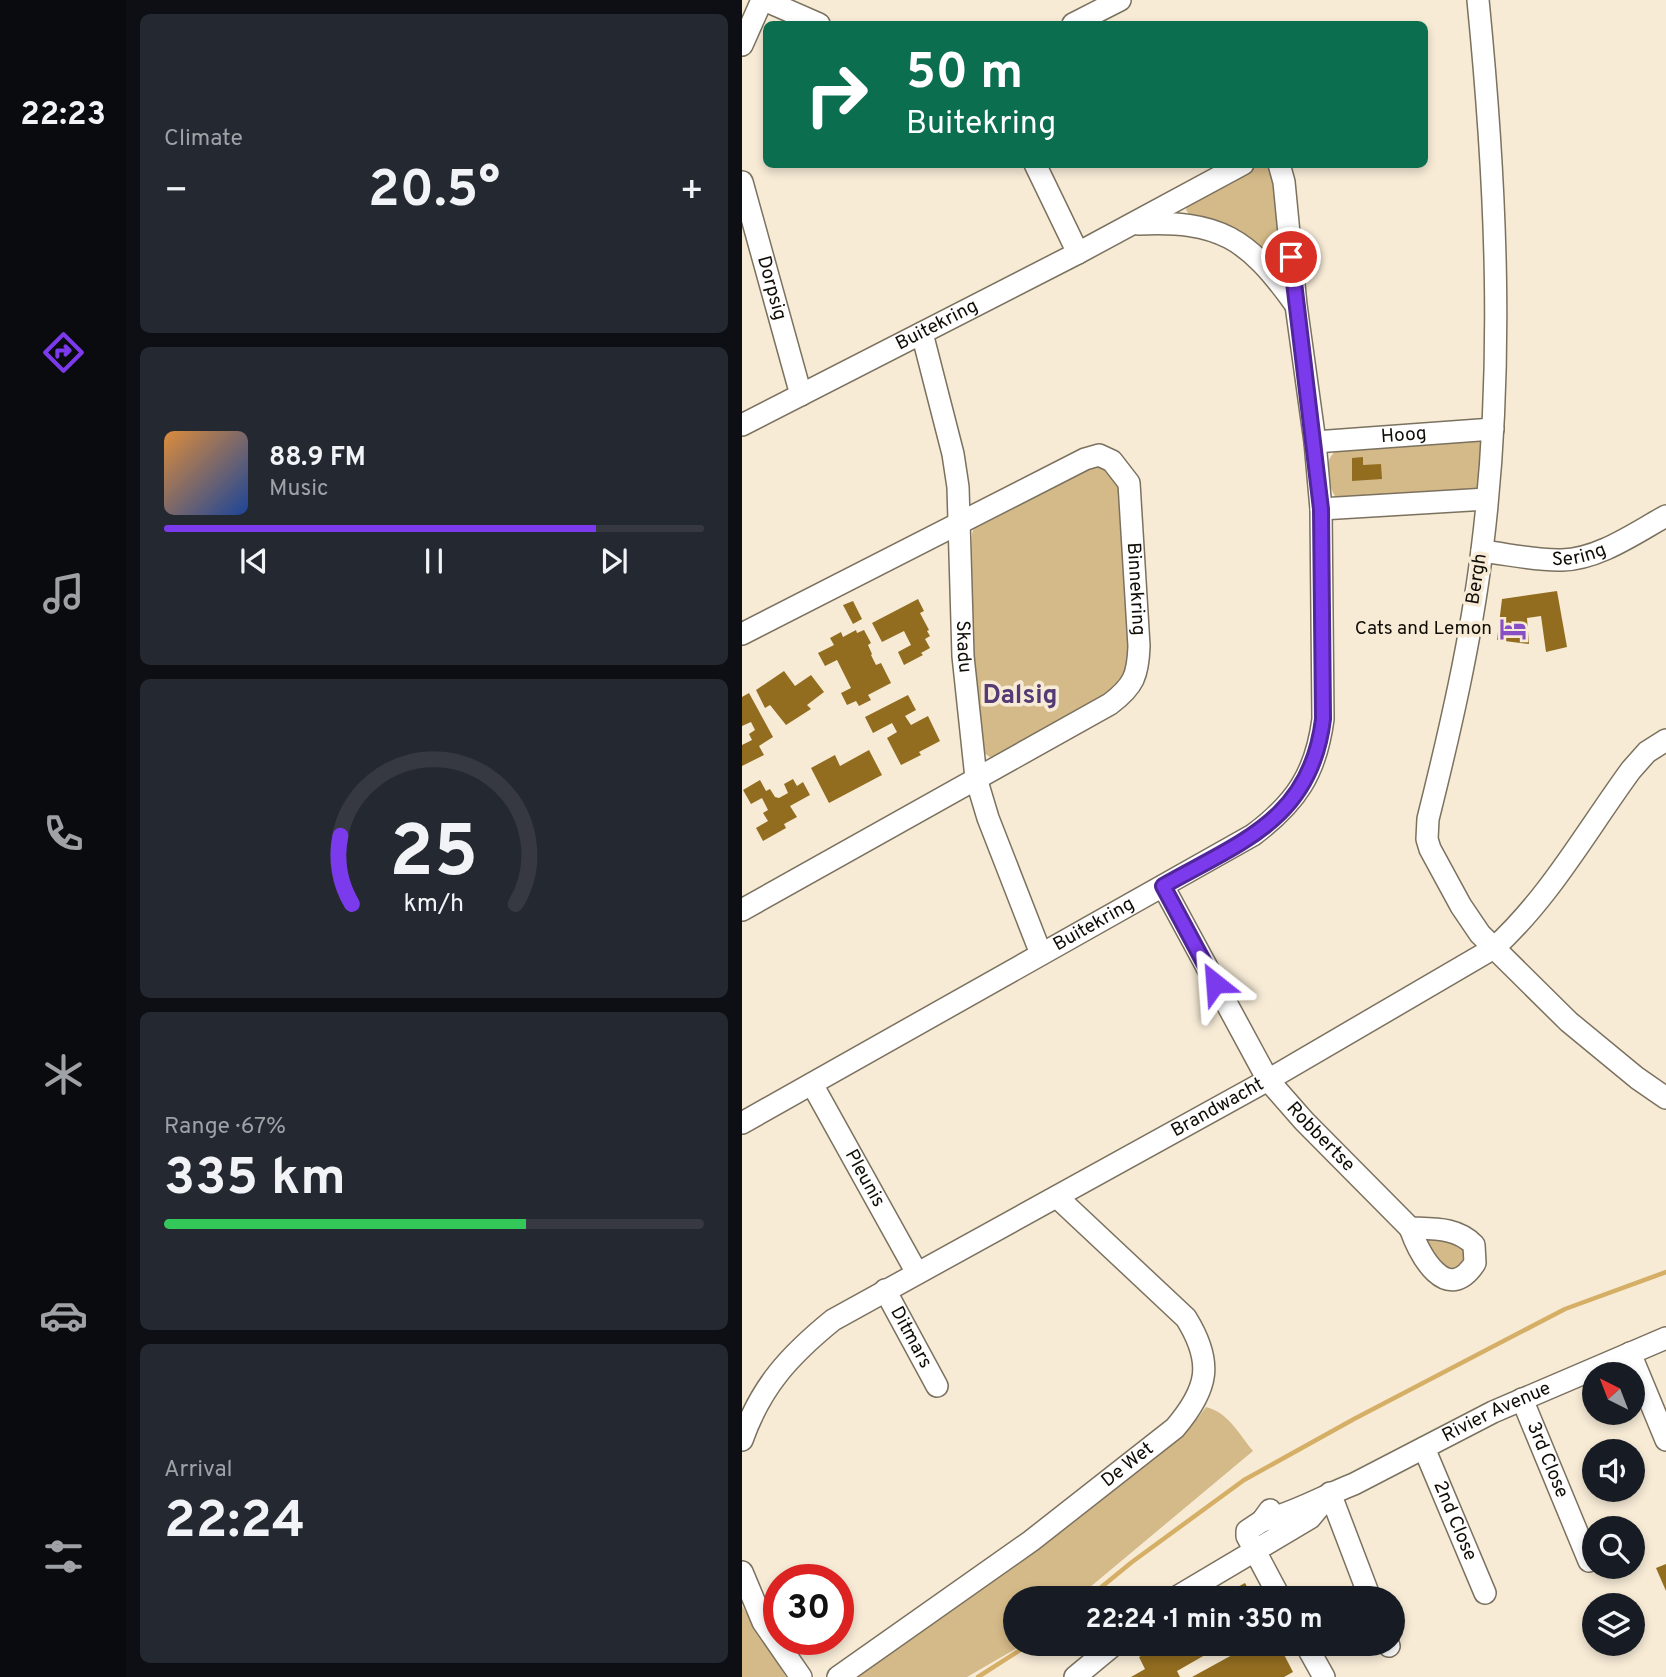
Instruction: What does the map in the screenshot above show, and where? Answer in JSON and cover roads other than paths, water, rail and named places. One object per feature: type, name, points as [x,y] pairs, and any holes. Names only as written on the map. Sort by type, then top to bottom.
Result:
[{"type":"street","points":[[742,46],[763,0],[812,21]]},
{"type":"street","points":[[1079,21],[1120,0]]},
{"type":"street","name":"Bergh","points":[[1478,0],[1487,91],[1492,207],[1496,330],[1493,429],[1482,551],[1463,661],[1426,830],[1430,849],[1461,906],[1480,934],[1569,1022],[1628,1071],[1666,1098]]},
{"type":"street","points":[[1037,168],[1079,253]]},
{"type":"street","name":"Buitekring","points":[[742,425],[1079,253],[1236,168]]},
{"type":"street","name":"Buitekring","points":[[742,1123],[1253,835],[1292,801],[1307,777],[1320,744],[1323,719],[1321,509],[1284,182],[1280,168]]},
{"type":"street","name":"Dorpsig","points":[[742,182],[801,395]]},
{"type":"street","name":"Buitekring","points":[[1132,225],[1195,225],[1222,234],[1251,251],[1275,275],[1296,305]]},
{"type":"street","name":"Skadu","points":[[922,333],[953,454],[958,486],[963,656],[976,778],[988,818],[1041,954]]},
{"type":"street","name":"Hoog","points":[[1315,442],[1493,429]]},
{"type":"street","name":"Binnekring","points":[[742,634],[1075,463],[1099,456],[1112,461],[1129,483],[1139,646],[1138,669],[1124,694],[742,910]]},
{"type":"street","points":[[1321,509],[1487,499]]},
{"type":"street","name":"Sering","points":[[1482,551],[1562,560],[1577,559],[1605,548],[1666,516]]},
{"type":"street","name":"Brandwacht","points":[[742,1440],[751,1413],[772,1378],[803,1345],[833,1320],[1268,1080],[1494,948],[1538,903],[1631,770],[1647,752],[1666,740]]},
{"type":"street","name":"Robbertse","points":[[1163,886],[1268,1080],[1304,1121],[1410,1228]]},
{"type":"street","name":"Pleunis","points":[[812,1084],[917,1273]]},
{"type":"street","name":"De Wet","points":[[838,1677],[1031,1541],[1175,1428],[1193,1406],[1201,1390],[1204,1372],[1202,1352],[1186,1318],[1056,1197]]},
{"type":"street","name":"Ditmars","points":[[885,1290],[937,1386]]},
{"type":"street","name":"Rivier Avenue","points":[[1254,1550],[1247,1531],[1269,1529],[1270,1509],[1295,1497],[1330,1493],[1354,1484],[1522,1399],[1666,1338]]},
{"type":"street","points":[[1630,1353],[1666,1440]]},
{"type":"street","name":"3rd Close","points":[[1522,1399],[1582,1544]]},
{"type":"street","name":"2nd Close","points":[[1424,1448],[1485,1593]]},
{"type":"street","points":[[1330,1493],[1365,1586]]},
{"type":"street","points":[[1195,1586],[1254,1550],[1274,1586]]},
{"type":"street","points":[[742,1572],[763,1622],[798,1673]]},
{"type":"street","points":[[1075,1677],[1100,1656]]},
{"type":"street","points":[[1312,1656],[1324,1677]]},
{"type":"waterway","points":[[1103,1586],[1244,1480],[1354,1419],[1565,1309],[1666,1272]]},
{"type":"waterway","points":[[978,1677],[1011,1656]]},
{"type":"place","name":"Cats and Lemon","points":[[1513,629]]},
{"type":"district","name":"Dalsig","points":[[1020,696]]}]
